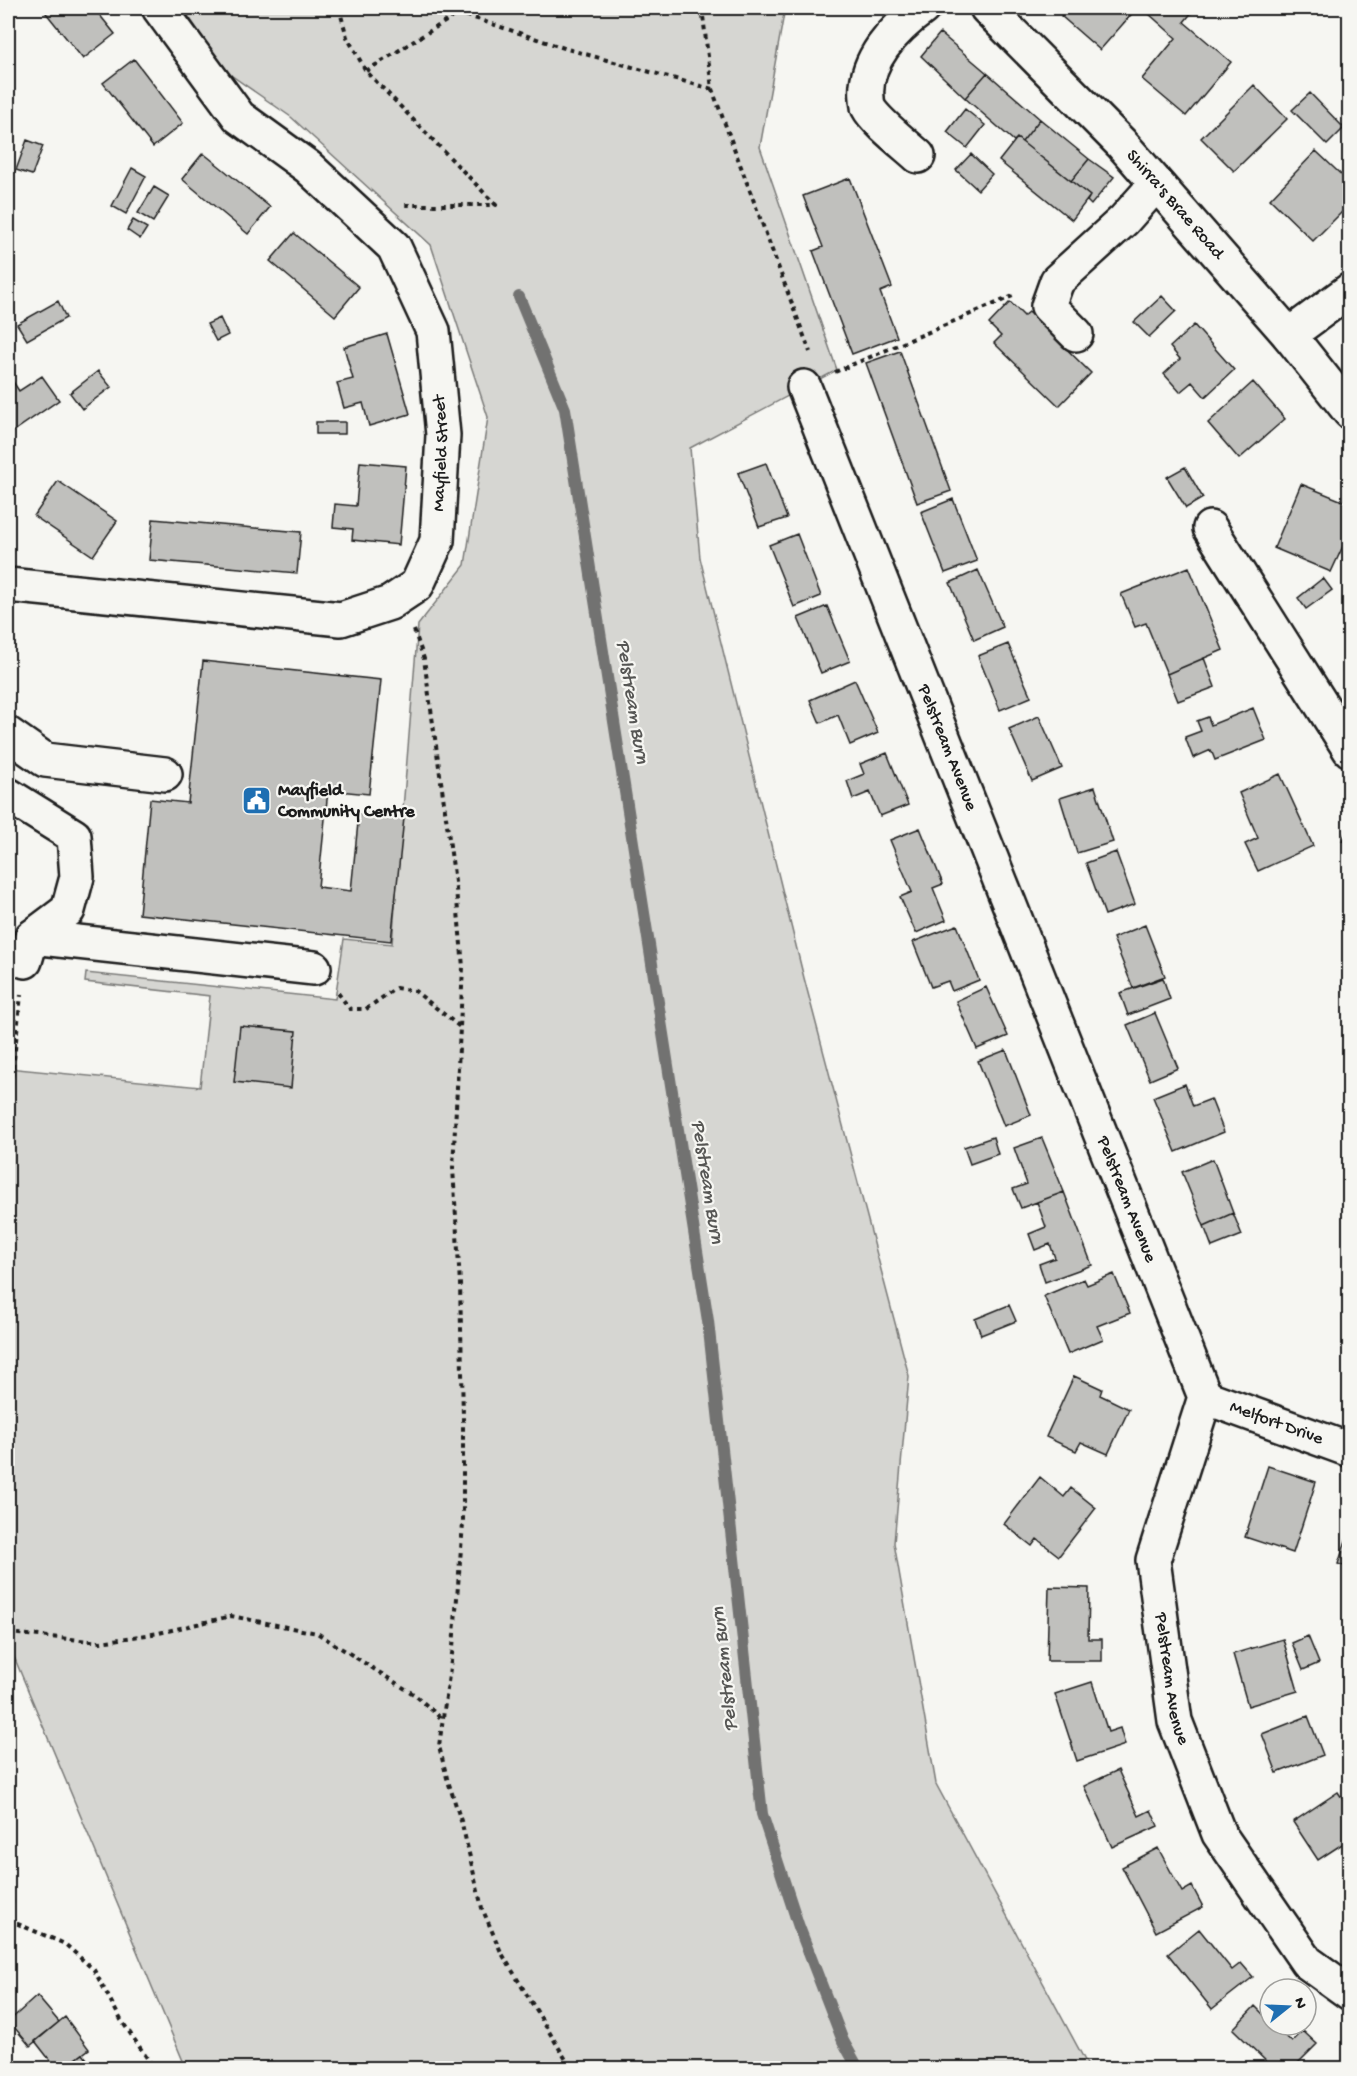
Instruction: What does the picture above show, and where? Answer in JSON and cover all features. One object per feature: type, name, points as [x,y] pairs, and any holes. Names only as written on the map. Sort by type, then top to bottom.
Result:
[{"type":"street","name":"Mayfield Street","points":[[8,585],[341,619],[390,603],[417,585],[437,541],[443,435],[433,331],[394,247],[308,167],[239,117],[159,8]]},
{"type":"street","points":[[918,156],[889,131],[868,107],[866,88],[870,70],[879,52],[907,19],[923,8]]},
{"type":"street","name":"Shirra's Brae Road","points":[[987,8],[1121,143],[1289,335],[1350,412]]},
{"type":"street","points":[[1076,334],[1048,306],[1057,281],[1124,220],[1156,184]]},
{"type":"street","points":[[1289,335],[1350,290]]},
{"type":"street","name":"Pelstream Avenue","points":[[804,387],[1205,1397],[1153,1560],[1175,1721],[1219,1834],[1307,1962],[1350,1993]]},
{"type":"street","points":[[1210,528],[1350,750]]},
{"type":"street","points":[[8,734],[45,760],[165,774]]},
{"type":"street","points":[[8,795],[74,836],[77,877],[68,910],[28,949]]},
{"type":"street","points":[[28,949],[314,968]]},
{"type":"street","name":"Melfort Drive","points":[[1205,1397],[1350,1450]]},
{"type":"path","points":[[339,8],[347,37],[366,71],[496,205],[404,205]]},
{"type":"path","points":[[450,8],[567,49],[712,89]]},
{"type":"path","points":[[366,71],[459,13],[472,8]]},
{"type":"path","points":[[702,8],[712,89],[812,357],[804,387]]},
{"type":"path","points":[[834,372],[1015,296]]},
{"type":"path","points":[[401,595],[424,659],[456,889],[463,967],[453,1168],[460,1295],[463,1524],[453,1647],[439,1746],[462,1824],[482,1908],[501,1952],[571,2068]]},
{"type":"path","points":[[8,1113],[28,949]]},
{"type":"path","points":[[314,968],[334,988],[350,1009],[366,1009],[396,988],[415,991],[460,1027]]},
{"type":"path","points":[[8,1633],[101,1642],[159,1633],[231,1616],[317,1634],[415,1695],[442,1719]]},
{"type":"path","points":[[8,1923],[18,1924],[65,1944],[94,1970],[121,2020],[154,2068]]},
{"type":"shaded area","points":[[183,8],[785,8],[760,147],[837,370],[690,448],[700,558],[804,978],[909,1376],[894,1543],[936,1784],[1089,2068],[186,2068],[12,1652],[8,1652],[8,1068],[200,1087],[210,996],[85,982],[86,973],[335,999],[344,939],[392,944],[418,625],[465,565],[488,417],[431,245],[291,117],[225,71]]},
{"type":"building","points":[[42,8],[94,8],[115,34],[83,59]]},
{"type":"building","points":[[1069,8],[1137,8],[1100,50],[1061,16]]},
{"type":"building","points":[[1153,8],[1188,8],[1193,11],[1184,22],[1231,62],[1186,116],[1142,79],[1176,38],[1148,13]]},
{"type":"building","points":[[940,33],[987,73],[965,98],[921,56]]},
{"type":"building","points":[[134,59],[183,123],[153,147],[103,83]]},
{"type":"building","points":[[987,73],[1040,119],[1022,142],[1017,138],[1014,141],[965,98]]},
{"type":"building","points":[[1254,85],[1287,119],[1234,171],[1201,138]]},
{"type":"building","points":[[1310,93],[1344,128],[1327,145],[1292,110]]},
{"type":"building","points":[[965,109],[985,125],[967,148],[947,132]]},
{"type":"building","points":[[1040,119],[1089,159],[1071,181],[1022,142]]},
{"type":"building","points":[[1017,138],[1090,196],[1072,220],[999,161]]},
{"type":"building","points":[[27,140],[43,146],[32,175],[16,170]]},
{"type":"building","points":[[1316,151],[1350,183],[1350,204],[1313,241],[1270,199]]},
{"type":"building","points":[[203,153],[270,207],[248,234],[182,179]]},
{"type":"building","points":[[971,154],[992,174],[978,190],[956,170]]},
{"type":"building","points":[[1089,159],[1114,177],[1091,205],[1087,201],[1090,196],[1071,181]]},
{"type":"building","points":[[132,168],[146,176],[126,214],[112,206]]},
{"type":"building","points":[[850,178],[892,287],[880,292],[897,337],[852,354],[813,251],[823,247],[803,196]]},
{"type":"building","points":[[154,187],[169,196],[153,222],[138,213]]},
{"type":"building","points":[[133,220],[147,228],[140,239],[127,230]]},
{"type":"building","points":[[294,233],[359,287],[335,316],[270,261]]},
{"type":"building","points":[[1162,296],[1176,311],[1149,337],[1134,322]]},
{"type":"building","points":[[58,301],[66,318],[27,340],[17,324]]},
{"type":"building","points":[[1010,302],[1024,316],[1029,312],[1091,373],[1059,406],[994,343],[1001,336],[989,324]]},
{"type":"building","points":[[220,318],[228,335],[216,341],[207,324]]},
{"type":"building","points":[[1194,325],[1234,370],[1205,397],[1192,382],[1180,392],[1164,374],[1180,359],[1170,347]]},
{"type":"building","points":[[387,334],[410,414],[369,426],[363,403],[344,408],[337,383],[353,379],[344,347]]},
{"type":"building","points":[[900,351],[951,491],[917,503],[866,363]]},
{"type":"building","points":[[98,371],[111,387],[82,409],[70,393]]},
{"type":"building","points":[[8,374],[19,391],[42,376],[59,400],[8,435]]},
{"type":"building","points":[[1253,382],[1285,419],[1239,459],[1208,423]]},
{"type":"building","points":[[316,422],[345,422],[345,434],[316,434]]},
{"type":"building","points":[[360,462],[406,466],[399,545],[352,540],[353,529],[333,527],[335,504],[356,506]]},
{"type":"building","points":[[766,463],[787,518],[759,527],[738,473]]},
{"type":"building","points":[[1185,467],[1203,498],[1186,508],[1167,477]]},
{"type":"building","points":[[58,481],[117,521],[93,556],[34,516]]},
{"type":"building","points":[[1301,484],[1350,504],[1350,531],[1331,572],[1274,548]]},
{"type":"building","points":[[953,499],[977,561],[945,573],[921,512]]},
{"type":"building","points":[[153,519],[301,532],[297,573],[149,560]]},
{"type":"building","points":[[797,534],[821,596],[794,607],[769,545]]},
{"type":"building","points":[[1189,567],[1223,650],[1167,674],[1146,623],[1135,627],[1121,594]]},
{"type":"building","points":[[978,570],[1003,627],[974,640],[950,583]]},
{"type":"building","points":[[1323,578],[1332,590],[1306,609],[1298,598]]},
{"type":"building","points":[[827,606],[850,661],[821,673],[798,618]]},
{"type":"building","points":[[1008,644],[1031,697],[1000,710],[978,656]]},
{"type":"building","points":[[1204,658],[1215,687],[1178,701],[1167,674]]},
{"type":"building","name":"Mayfield Community Centre","points":[[203,661],[381,680],[369,794],[328,790],[318,887],[351,891],[359,813],[404,818],[391,941],[139,914],[150,799],[188,803]]},
{"type":"building","points":[[855,680],[878,733],[850,745],[838,715],[820,723],[810,700]]},
{"type":"building","points":[[1253,708],[1266,740],[1215,760],[1211,750],[1193,758],[1185,737],[1201,731],[1197,721],[1208,717],[1211,725]]},
{"type":"building","points":[[1039,716],[1062,768],[1032,781],[1009,729]]},
{"type":"building","points":[[887,753],[908,805],[880,816],[870,792],[853,799],[847,781],[864,774],[860,764]]},
{"type":"building","points":[[1280,774],[1313,846],[1258,871],[1245,844],[1258,838],[1239,793]]},
{"type":"building","points":[[1095,787],[1113,842],[1077,853],[1060,798]]},
{"type":"building","points":[[1350,822],[1350,844],[1342,841]]},
{"type":"building","points":[[920,828],[943,884],[933,888],[946,920],[916,933],[900,897],[912,892],[890,840]]},
{"type":"building","points":[[1116,852],[1135,904],[1105,915],[1086,863]]},
{"type":"building","points":[[957,925],[979,980],[952,991],[948,981],[931,987],[913,942]]},
{"type":"building","points":[[1145,925],[1165,976],[1133,988],[1113,938]]},
{"type":"building","points":[[1163,978],[1170,999],[1128,1015],[1120,993]]},
{"type":"building","points":[[986,987],[1008,1036],[977,1049],[956,1001]]},
{"type":"building","points":[[1155,1013],[1178,1068],[1150,1080],[1127,1025]]},
{"type":"building","points":[[240,1026],[296,1031],[291,1088],[234,1082]]},
{"type":"building","points":[[1006,1050],[1031,1115],[1004,1126],[978,1061]]},
{"type":"building","points":[[1185,1084],[1193,1106],[1211,1099],[1224,1132],[1176,1152],[1153,1097]]},
{"type":"building","points":[[993,1137],[998,1154],[970,1164],[964,1147]]},
{"type":"building","points":[[1042,1138],[1064,1192],[1021,1208],[1013,1189],[1027,1184],[1014,1148]]},
{"type":"building","points":[[1213,1159],[1233,1213],[1204,1226],[1182,1172]]},
{"type":"building","points":[[1064,1192],[1092,1265],[1045,1282],[1039,1264],[1055,1258],[1050,1244],[1035,1250],[1029,1234],[1046,1227],[1037,1202]]},
{"type":"building","points":[[1233,1213],[1242,1235],[1212,1247],[1204,1226]]},
{"type":"building","points":[[1114,1274],[1130,1313],[1097,1326],[1103,1339],[1068,1354],[1044,1296],[1084,1279],[1087,1285]]},
{"type":"building","points":[[1009,1305],[1016,1321],[981,1335],[975,1319]]},
{"type":"building","points":[[1074,1376],[1102,1389],[1100,1395],[1129,1409],[1108,1454],[1081,1442],[1076,1451],[1046,1437]]},
{"type":"building","points":[[1268,1466],[1316,1482],[1293,1553],[1245,1537]]},
{"type":"building","points":[[1040,1477],[1064,1497],[1071,1488],[1096,1508],[1059,1556],[1037,1539],[1032,1546],[1004,1524]]},
{"type":"building","points":[[1350,1529],[1350,1568],[1338,1564]]},
{"type":"building","points":[[1049,1587],[1089,1588],[1088,1639],[1102,1639],[1102,1661],[1047,1661]]},
{"type":"building","points":[[1308,1636],[1319,1663],[1303,1670],[1292,1643]]},
{"type":"building","points":[[1283,1639],[1298,1691],[1248,1706],[1233,1654]]},
{"type":"building","points":[[1092,1682],[1108,1732],[1120,1728],[1125,1745],[1077,1761],[1055,1694]]},
{"type":"building","points":[[1308,1716],[1323,1755],[1277,1773],[1262,1734]]},
{"type":"building","points":[[1118,1770],[1139,1816],[1151,1810],[1158,1826],[1112,1847],[1084,1786]]},
{"type":"building","points":[[1338,1792],[1350,1810],[1350,1839],[1318,1860],[1293,1822]]},
{"type":"building","points":[[1158,1848],[1182,1892],[1192,1886],[1203,1907],[1156,1932],[1122,1867]]},
{"type":"building","points":[[8,1877],[13,1902],[8,1903]]},
{"type":"building","points":[[1350,1891],[1350,1907],[1342,1898]]},
{"type":"building","points":[[1199,1929],[1232,1970],[1241,1963],[1253,1977],[1212,2009],[1168,1954]]},
{"type":"building","points":[[37,1996],[59,2022],[30,2046],[9,2021]]},
{"type":"building","points":[[1255,2006],[1258,2009],[1258,2037],[1287,2037],[1292,2042],[1297,2037],[1309,2037],[1317,2044],[1293,2068],[1273,2068],[1233,2029]]},
{"type":"building","points":[[65,2017],[89,2049],[64,2068],[56,2068],[35,2041]]},
{"type":"building","points":[[83,2054],[94,2068],[64,2068]]},
{"type":"building","points":[[1330,2062],[1339,2068],[1325,2068]]},
{"type":"waterway","name":"Pelstream Burn","points":[[519,297],[565,409],[708,1321],[762,1814],[799,1927],[843,2041],[858,2068]]},
{"type":"place","name":"Mayfield Community Centre","points":[[257,801]]}]
